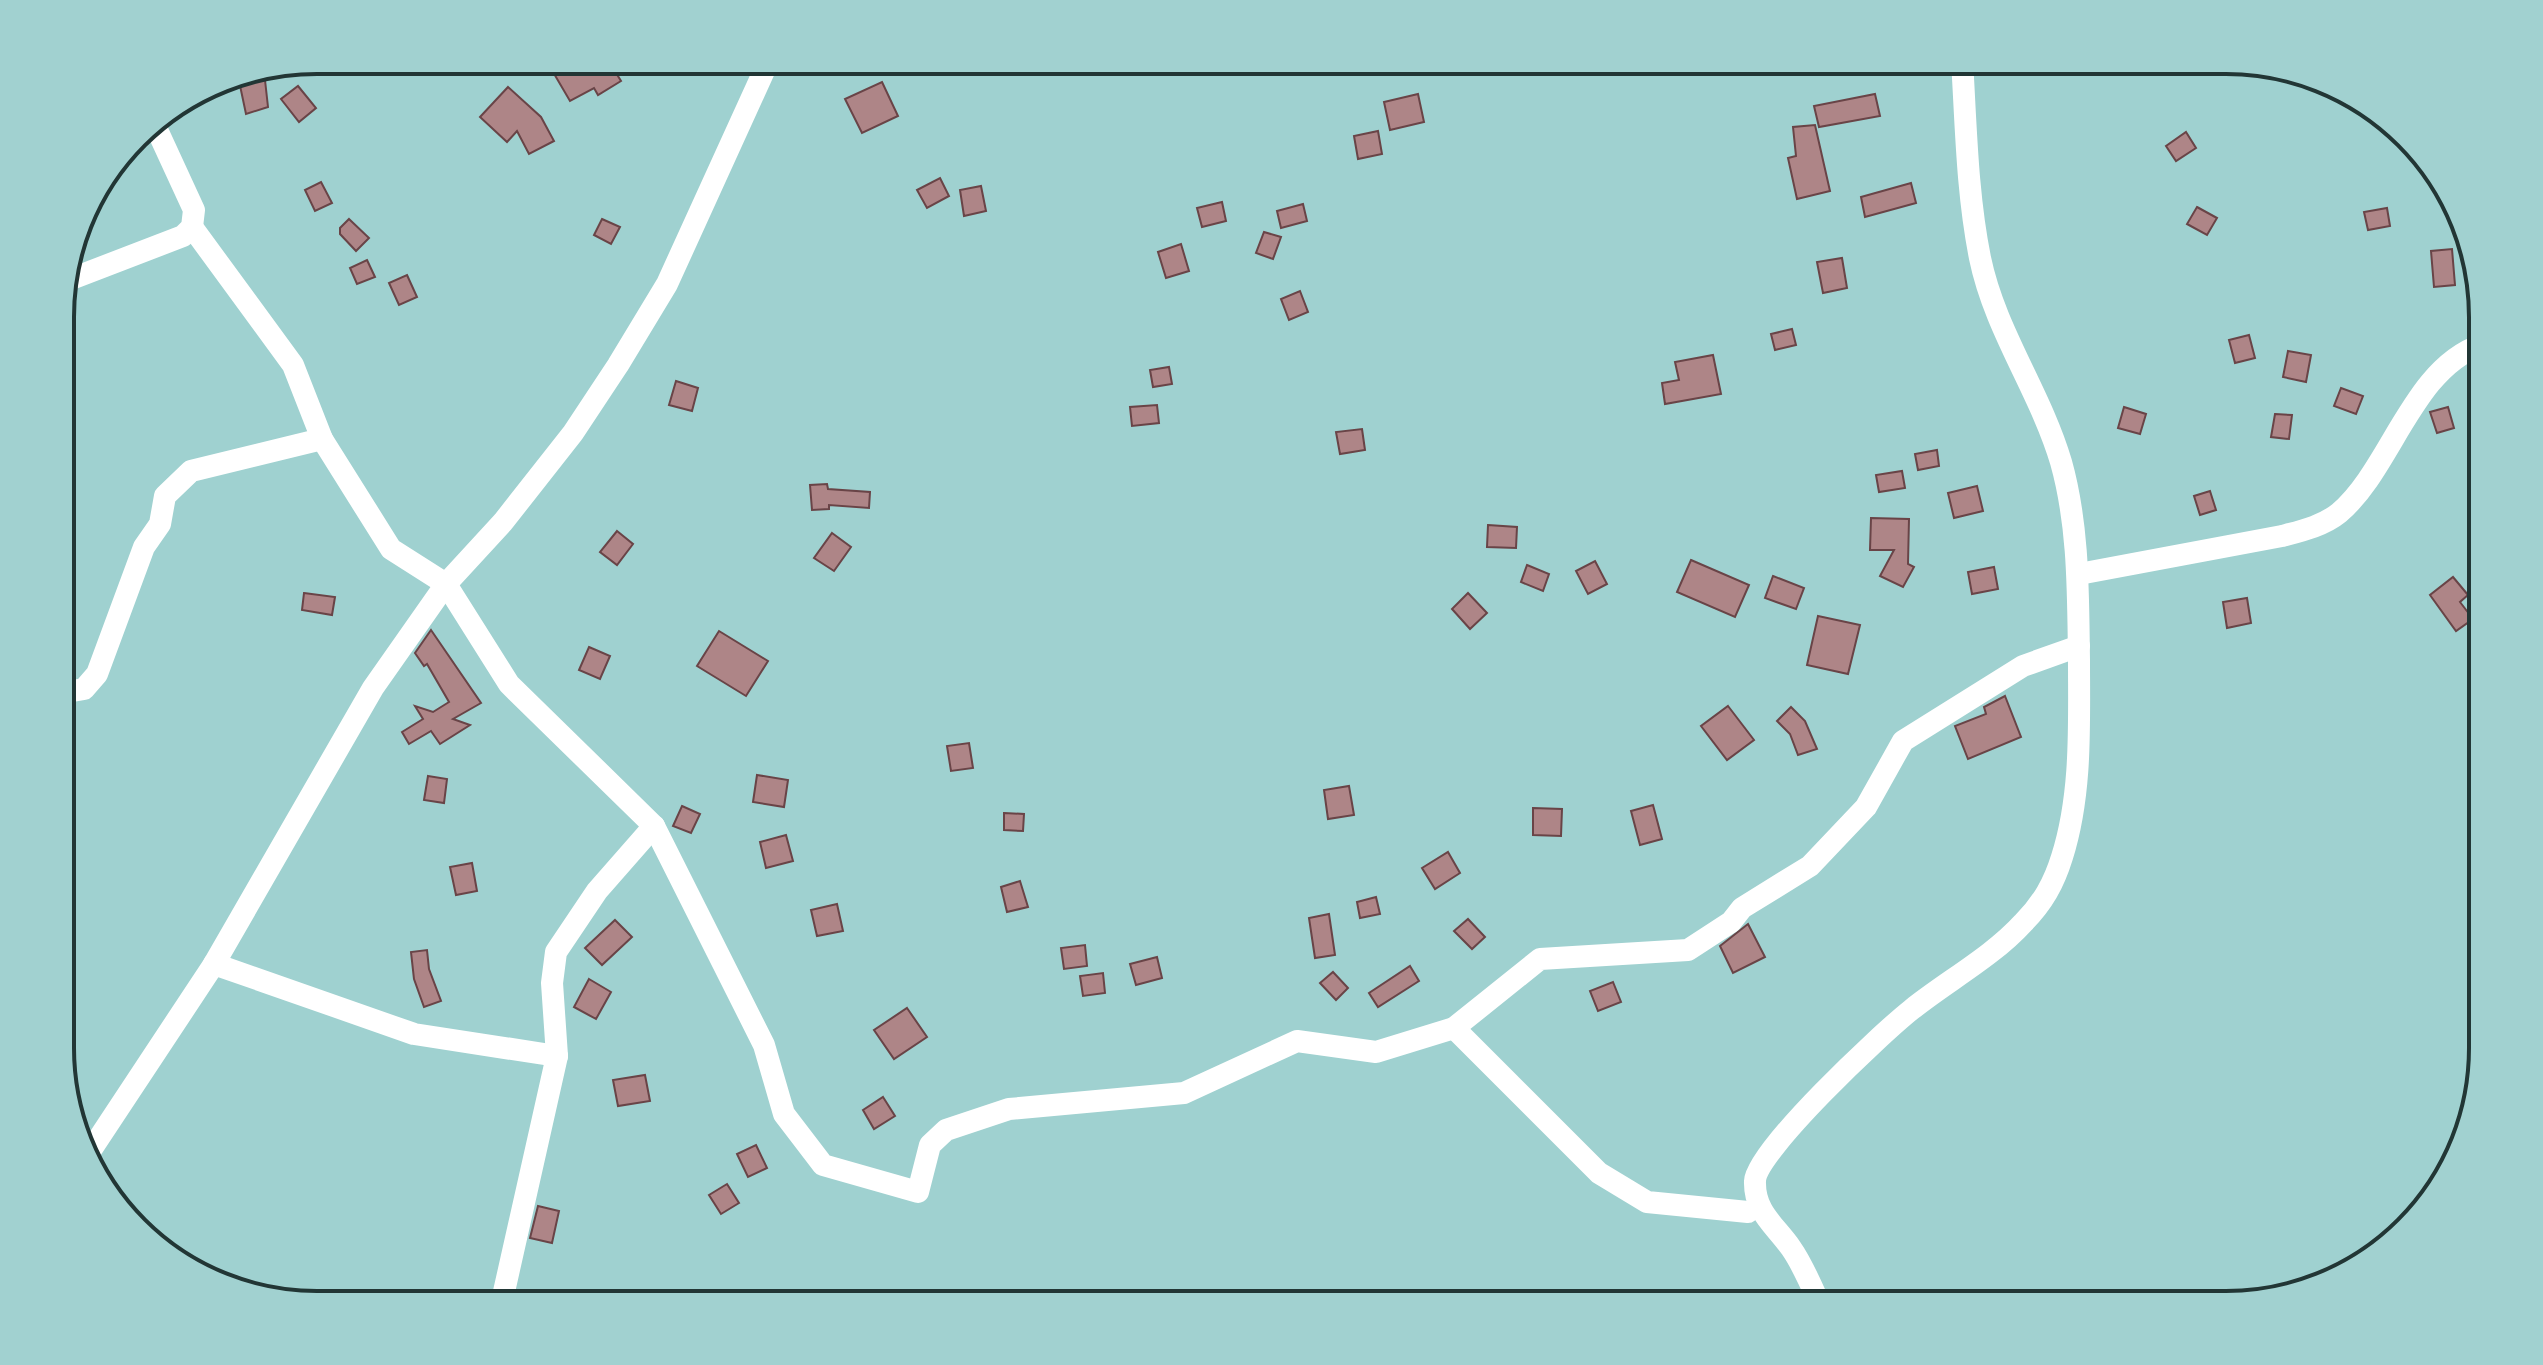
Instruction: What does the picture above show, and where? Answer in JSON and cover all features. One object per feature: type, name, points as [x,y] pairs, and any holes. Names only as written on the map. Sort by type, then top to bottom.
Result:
[{"type":"street","points":[[95,1144],[214,964],[373,688],[446,584],[503,522],[573,433],[618,365],[667,284],[763,74]]},
{"type":"street","points":[[1813,1290],[1796,1256],[1760,1210],[1755,1180],[1760,1161],[1790,1126],[1908,1012],[2021,926],[2049,893],[2073,815],[2079,574],[2061,463],[1993,306],[1980,257],[1968,169],[1963,74]]},
{"type":"street","points":[[78,276],[183,236],[192,227],[194,210],[158,133]]},
{"type":"street","points":[[192,227],[293,365],[322,439],[391,549],[446,584],[509,684],[654,826],[764,1045],[784,1114],[823,1165],[918,1192],[930,1145],[946,1130],[1009,1109],[1184,1093],[1297,1041],[1376,1052],[1454,1028],[1540,959],[1688,950],[1731,922],[1742,908],[1810,866],[1866,807],[1903,741],[2023,666],[2079,646]]},
{"type":"street","points":[[2079,574],[2282,536],[2309,529],[2337,515],[2359,493],[2385,449],[2449,363],[2469,352]]},
{"type":"street","points":[[74,691],[84,689],[97,674],[144,547],[160,524],[165,496],[191,471],[322,439]]},
{"type":"street","points":[[504,1291],[557,1056],[552,983],[556,952],[597,891],[654,826]]},
{"type":"street","points":[[214,964],[414,1034],[557,1056]]},
{"type":"street","points":[[1454,1028],[1599,1173],[1647,1202],[1748,1212]]},
{"type":"building","points":[[554,74],[617,74],[621,81],[598,95],[594,88],[570,101]]},
{"type":"building","points":[[265,80],[268,107],[246,114],[240,87]]},
{"type":"building","points":[[882,82],[898,116],[862,133],[845,99]]},
{"type":"building","points":[[298,86],[316,108],[299,122],[281,99]]},
{"type":"building","points":[[508,87],[541,117],[554,141],[529,154],[517,131],[507,142],[480,117]]},
{"type":"building","points":[[1418,94],[1424,122],[1390,130],[1384,102]]},
{"type":"building","points":[[1875,94],[1880,116],[1819,127],[1814,106]]},
{"type":"building","points":[[1815,125],[1830,191],[1797,199],[1788,158],[1796,156],[1793,127]]},
{"type":"building","points":[[1378,131],[1382,154],[1358,159],[1354,136]]},
{"type":"building","points":[[2186,132],[2196,148],[2176,161],[2166,146]]},
{"type":"building","points":[[940,178],[949,196],[927,208],[917,190]]},
{"type":"building","points":[[321,182],[332,203],[315,211],[305,190]]},
{"type":"building","points":[[1911,183],[1916,203],[1865,217],[1861,197]]},
{"type":"building","points":[[981,186],[986,211],[964,216],[960,190]]},
{"type":"building","points":[[1222,202],[1226,221],[1202,227],[1197,208]]},
{"type":"building","points":[[1303,204],[1307,221],[1281,228],[1277,211]]},
{"type":"building","points":[[2197,207],[2217,218],[2207,235],[2187,224]]},
{"type":"building","points":[[2387,208],[2390,226],[2368,230],[2364,212]]},
{"type":"building","points":[[349,219],[369,238],[356,251],[340,234],[340,228]]},
{"type":"building","points":[[602,219],[620,227],[611,244],[594,235]]},
{"type":"building","points":[[1264,232],[1281,237],[1273,259],[1256,253]]},
{"type":"building","points":[[1181,244],[1189,271],[1166,278],[1158,252]]},
{"type":"building","points":[[2452,249],[2455,285],[2434,287],[2431,251]]},
{"type":"building","points":[[1842,258],[1847,288],[1823,293],[1817,262]]},
{"type":"building","points":[[367,260],[375,277],[357,284],[350,268]]},
{"type":"building","points":[[407,275],[417,297],[399,305],[389,283]]},
{"type":"building","points":[[1300,291],[1308,312],[1289,320],[1281,299]]},
{"type":"building","points":[[1792,329],[1796,345],[1775,350],[1771,334]]},
{"type":"building","points":[[2249,335],[2255,358],[2235,363],[2229,340]]},
{"type":"building","points":[[2288,351],[2311,355],[2306,382],[2283,377]]},
{"type":"building","points":[[1713,355],[1721,394],[1665,404],[1662,383],[1679,380],[1675,362]]},
{"type":"building","points":[[1169,367],[1172,384],[1153,387],[1150,370]]},
{"type":"building","points":[[676,381],[698,388],[692,411],[669,405]]},
{"type":"building","points":[[2341,388],[2363,396],[2356,414],[2334,406]]},
{"type":"building","points":[[1157,405],[1159,423],[1132,426],[1130,407]]},
{"type":"building","points":[[2124,407],[2146,414],[2140,434],[2118,428]]},
{"type":"building","points":[[2448,407],[2454,428],[2437,433],[2430,412]]},
{"type":"building","points":[[2275,414],[2292,415],[2289,439],[2271,437]]},
{"type":"building","points":[[1362,429],[1365,450],[1340,454],[1336,432]]},
{"type":"building","points":[[1937,450],[1939,466],[1918,470],[1915,454]]},
{"type":"building","points":[[1902,471],[1905,488],[1879,492],[1876,475]]},
{"type":"building","points":[[827,484],[828,489],[870,492],[869,508],[829,505],[829,509],[812,510],[810,485]]},
{"type":"building","points":[[1977,486],[1983,511],[1954,518],[1948,493]]},
{"type":"building","points":[[2210,491],[2216,510],[2200,515],[2194,496]]},
{"type":"building","points":[[1871,518],[1909,519],[1908,564],[1914,567],[1903,587],[1880,576],[1894,550],[1870,550]]},
{"type":"building","points":[[1488,525],[1517,527],[1516,548],[1487,547]]},
{"type":"building","points":[[617,531],[633,544],[617,565],[600,552]]},
{"type":"building","points":[[832,533],[851,547],[834,571],[814,558]]},
{"type":"building","points":[[1691,560],[1749,585],[1735,617],[1677,592]]},
{"type":"building","points":[[1595,561],[1607,584],[1588,594],[1576,571]]},
{"type":"building","points":[[1527,565],[1549,574],[1543,591],[1521,582]]},
{"type":"building","points":[[1994,567],[1998,589],[1972,594],[1968,572]]},
{"type":"building","points":[[1773,576],[1804,588],[1796,609],[1765,598]]},
{"type":"building","points":[[2453,577],[2468,595],[2460,602],[2469,614],[2469,622],[2456,631],[2430,595]]},
{"type":"building","points":[[304,593],[335,597],[332,615],[302,610]]},
{"type":"building","points":[[1468,593],[1487,613],[1470,629],[1452,609]]},
{"type":"building","points":[[2247,598],[2251,623],[2227,628],[2223,602]]},
{"type":"building","points":[[1818,616],[1860,625],[1848,674],[1807,665]]},
{"type":"building","points":[[431,630],[481,703],[453,719],[470,725],[440,744],[431,731],[409,744],[402,732],[423,719],[415,706],[433,712],[449,702],[427,664],[424,666],[415,653]]},
{"type":"building","points":[[719,631],[768,661],[746,696],[697,666]]},
{"type":"building","points":[[589,647],[610,656],[600,679],[579,670]]},
{"type":"building","points":[[2005,696],[2021,737],[1968,759],[1955,726],[1986,714],[1984,707]]},
{"type":"building","points":[[1728,706],[1754,740],[1727,760],[1701,726]]},
{"type":"building","points":[[1791,707],[1805,721],[1817,749],[1798,755],[1790,734],[1777,721]]},
{"type":"building","points":[[969,743],[973,768],[951,771],[947,746]]},
{"type":"building","points":[[757,775],[788,780],[784,807],[753,802]]},
{"type":"building","points":[[428,776],[447,779],[444,803],[424,800]]},
{"type":"building","points":[[1349,786],[1354,815],[1328,819],[1324,790]]},
{"type":"building","points":[[1653,805],[1662,839],[1640,845],[1631,811]]},
{"type":"building","points":[[682,806],[700,814],[691,833],[673,826]]},
{"type":"building","points":[[1533,808],[1562,809],[1561,836],[1533,835]]},
{"type":"building","points":[[1004,813],[1024,814],[1023,831],[1004,830]]},
{"type":"building","points":[[786,835],[793,861],[766,868],[760,842]]},
{"type":"building","points":[[1448,852],[1460,873],[1435,889],[1422,868]]},
{"type":"building","points":[[472,863],[477,891],[456,895],[450,867]]},
{"type":"building","points":[[1020,881],[1028,907],[1007,912],[1001,887]]},
{"type":"building","points":[[1376,897],[1380,914],[1360,918],[1357,902]]},
{"type":"building","points":[[837,904],[843,931],[817,936],[811,910]]},
{"type":"building","points":[[1329,914],[1335,955],[1315,958],[1309,918]]},
{"type":"building","points":[[1468,919],[1485,937],[1472,949],[1454,931]]},
{"type":"building","points":[[615,920],[632,937],[602,965],[585,948]]},
{"type":"building","points":[[1748,924],[1765,957],[1733,973],[1720,946]]},
{"type":"building","points":[[1085,945],[1087,966],[1064,969],[1061,948]]},
{"type":"building","points":[[427,950],[429,969],[441,1001],[424,1007],[414,979],[411,952]]},
{"type":"building","points":[[1157,957],[1162,978],[1136,985],[1130,964]]},
{"type":"building","points":[[1410,966],[1419,981],[1378,1007],[1369,993]]},
{"type":"building","points":[[1333,972],[1348,988],[1336,1000],[1320,983]]},
{"type":"building","points":[[1103,973],[1105,993],[1083,996],[1080,976]]},
{"type":"building","points":[[589,979],[611,992],[596,1019],[574,1007]]},
{"type":"building","points":[[1613,982],[1621,1002],[1598,1011],[1590,991]]},
{"type":"building","points":[[907,1008],[927,1037],[894,1059],[874,1030]]},
{"type":"building","points":[[645,1075],[650,1101],[618,1106],[613,1080]]},
{"type":"building","points":[[883,1097],[895,1116],[874,1129],[863,1110]]},
{"type":"building","points":[[756,1145],[767,1168],[748,1177],[737,1154]]},
{"type":"building","points":[[727,1184],[739,1203],[721,1214],[709,1195]]},
{"type":"building","points":[[538,1206],[559,1211],[552,1243],[530,1238]]}]
